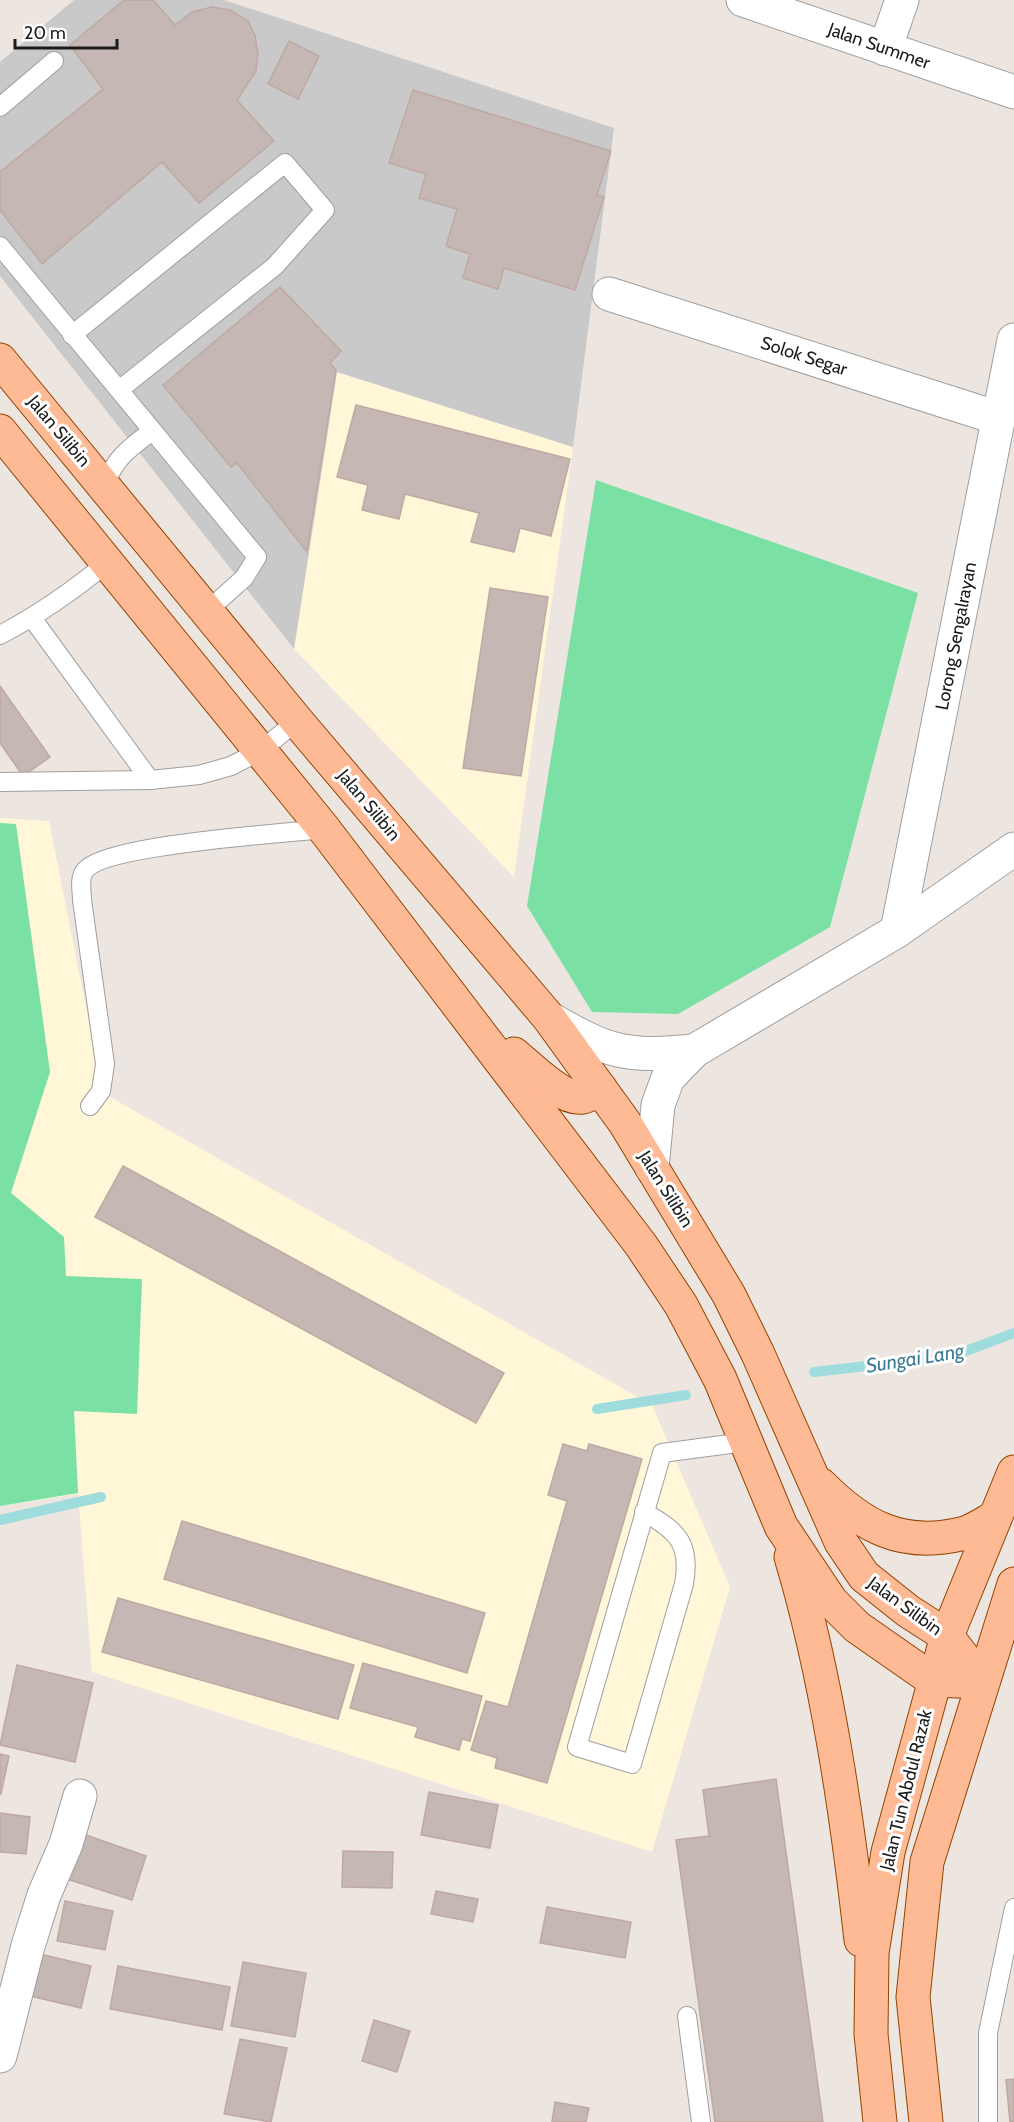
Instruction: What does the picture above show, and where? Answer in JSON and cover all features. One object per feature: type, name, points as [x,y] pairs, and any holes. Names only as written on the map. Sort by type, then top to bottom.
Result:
[{"type":"main road","name":"Jalan Silibin","points":[[0,360],[297,721],[549,1018],[625,1123],[729,1295],[758,1354],[841,1542],[864,1576],[908,1611],[947,1636],[982,1682]]},
{"type":"main road","points":[[0,431],[324,829],[601,1190],[681,1305],[720,1379],[782,1526],[831,1601],[857,1626],[933,1680],[982,1682]]},
{"type":"main road","points":[[466,1013],[548,1083],[563,1092],[576,1098],[586,1097],[600,1088]]},
{"type":"main road","name":"Jalan Tun Abdul Razak","points":[[880,2122],[871,2034],[872,1953],[878,1903],[888,1852],[933,1680],[947,1636],[1014,1472]]},
{"type":"main road","points":[[811,1475],[865,1523],[892,1534],[931,1538],[963,1534],[994,1518]]},
{"type":"main road","points":[[782,1526],[811,1635],[823,1692],[853,1869],[871,2034]]},
{"type":"main road","name":"Jalan Tun Abdul Razak","points":[[926,2122],[913,1997],[927,1862],[982,1682],[1011,1602]]},
{"type":"street","name":"Jalan Summer","points":[[744,0],[1014,92]]},
{"type":"street","points":[[885,49],[902,0]]},
{"type":"street","name":"Solok Segar","points":[[609,294],[998,418]]},
{"type":"street","name":"Lorong Sengalrayan","points":[[897,931],[1014,340]]},
{"type":"street","points":[[652,1168],[658,1105],[668,1078],[694,1051],[897,931],[1014,849]]},
{"type":"street","points":[[549,1018],[586,1040],[614,1051],[651,1055],[694,1051]]},
{"type":"street","points":[[0,2056],[28,1946],[44,1895],[66,1844],[80,1796]]},
{"type":"lane","points":[[0,107],[54,62]]},
{"type":"lane","points":[[72,335],[285,163],[326,210],[275,266],[119,390]]},
{"type":"lane","points":[[0,246],[257,557],[244,578],[207,611]]},
{"type":"lane","points":[[104,486],[113,464],[121,454],[152,431]]},
{"type":"lane","points":[[0,635],[32,618],[68,594],[108,562]]},
{"type":"lane","points":[[32,618],[150,780]]},
{"type":"lane","points":[[0,782],[150,780],[199,775],[231,766],[260,751],[297,721]]},
{"type":"lane","points":[[90,1106],[101,1091],[105,1064],[82,900],[81,885],[84,872],[93,863],[140,849],[324,829]]},
{"type":"lane","points":[[644,1512],[669,1525],[681,1541],[688,1561],[684,1584],[632,1764],[577,1747],[644,1512],[662,1453],[745,1442]]},
{"type":"lane","points":[[988,2122],[988,2033],[1014,1908]]},
{"type":"lane","points":[[687,2016],[701,2122]]},
{"type":"shaded area","points":[[74,0],[224,0],[614,128],[573,447],[337,372],[294,649],[0,276],[0,62]]},
{"type":"shaded area","points":[[337,372],[573,447],[514,877],[294,649]]},
{"type":"shaded area","points":[[0,818],[49,821],[103,1093],[652,1405],[730,1587],[652,1852],[92,1672],[78,1494],[0,1506]]},
{"type":"green space","points":[[596,480],[918,593],[830,927],[678,1014],[592,1012],[527,906]]},
{"type":"green space","points":[[0,823],[16,824],[50,1072],[11,1193],[64,1237],[66,1276],[142,1279],[137,1414],[74,1411],[78,1493],[0,1506]]},
{"type":"building","points":[[124,0],[153,0],[175,25],[192,12],[212,7],[230,10],[248,21],[255,35],[258,54],[256,71],[237,100],[274,141],[199,203],[162,162],[42,264],[0,210],[0,172],[103,89],[70,45]]},
{"type":"building","points":[[289,41],[319,56],[298,99],[268,84]]},
{"type":"building","points":[[413,90],[611,151],[597,195],[604,197],[575,290],[504,268],[498,289],[463,278],[470,254],[446,246],[457,209],[419,198],[426,174],[389,163]]},
{"type":"building","points":[[280,287],[341,351],[330,363],[336,370],[307,552],[237,463],[231,467],[163,385]]},
{"type":"building","points":[[356,405],[570,459],[551,536],[520,528],[514,552],[471,542],[479,513],[405,494],[399,519],[362,510],[368,485],[337,477]]},
{"type":"building","points":[[490,588],[548,597],[521,776],[463,768]]},
{"type":"building","points":[[0,686],[50,757],[23,776],[0,743]]},
{"type":"building","points":[[123,1166],[504,1373],[476,1423],[95,1217]]},
{"type":"building","points":[[563,1444],[587,1451],[589,1444],[642,1459],[547,1783],[495,1768],[497,1758],[471,1750],[486,1701],[508,1707],[567,1501],[548,1495]]},
{"type":"building","points":[[182,1521],[485,1613],[467,1673],[164,1579]]},
{"type":"building","points":[[118,1598],[354,1665],[338,1719],[102,1652]]},
{"type":"building","points":[[363,1663],[482,1696],[470,1741],[462,1739],[459,1750],[415,1737],[418,1727],[350,1708]]},
{"type":"building","points":[[17,1665],[93,1683],[75,1762],[0,1745]]},
{"type":"building","points":[[0,1754],[9,1756],[1,1794],[0,1794]]},
{"type":"building","points":[[776,1779],[823,2122],[715,2122],[676,1840],[709,1836],[703,1790]]},
{"type":"building","points":[[429,1792],[498,1805],[490,1848],[421,1835]]},
{"type":"building","points":[[0,1813],[30,1817],[26,1854],[0,1852]]},
{"type":"building","points":[[83,1834],[146,1856],[132,1900],[67,1879]]},
{"type":"building","points":[[343,1851],[393,1852],[392,1888],[342,1887]]},
{"type":"building","points":[[436,1891],[478,1899],[473,1922],[431,1914]]},
{"type":"building","points":[[65,1901],[113,1911],[105,1950],[57,1941]]},
{"type":"building","points":[[547,1907],[631,1922],[625,1958],[540,1943]]},
{"type":"building","points":[[40,1954],[91,1966],[81,2008],[30,1996]]},
{"type":"building","points":[[243,1962],[306,1973],[295,2037],[231,2026]]},
{"type":"building","points":[[118,1966],[230,1987],[222,2030],[110,2009]]},
{"type":"building","points":[[374,2020],[410,2031],[397,2072],[362,2061]]},
{"type":"building","points":[[240,2039],[287,2048],[271,2122],[224,2114]]},
{"type":"building","points":[[1014,2079],[1014,2122],[1010,2122],[1006,2080]]},
{"type":"building","points":[[555,2102],[589,2108],[586,2122],[552,2122]]},
{"type":"waterway","name":"Sungai Lang","points":[[814,1372],[953,1356],[1014,1333]]},
{"type":"waterway","name":"Sungai Lang","points":[[597,1409],[686,1395]]},
{"type":"waterway","name":"Sungai Lang","points":[[0,1520],[101,1497]]}]
